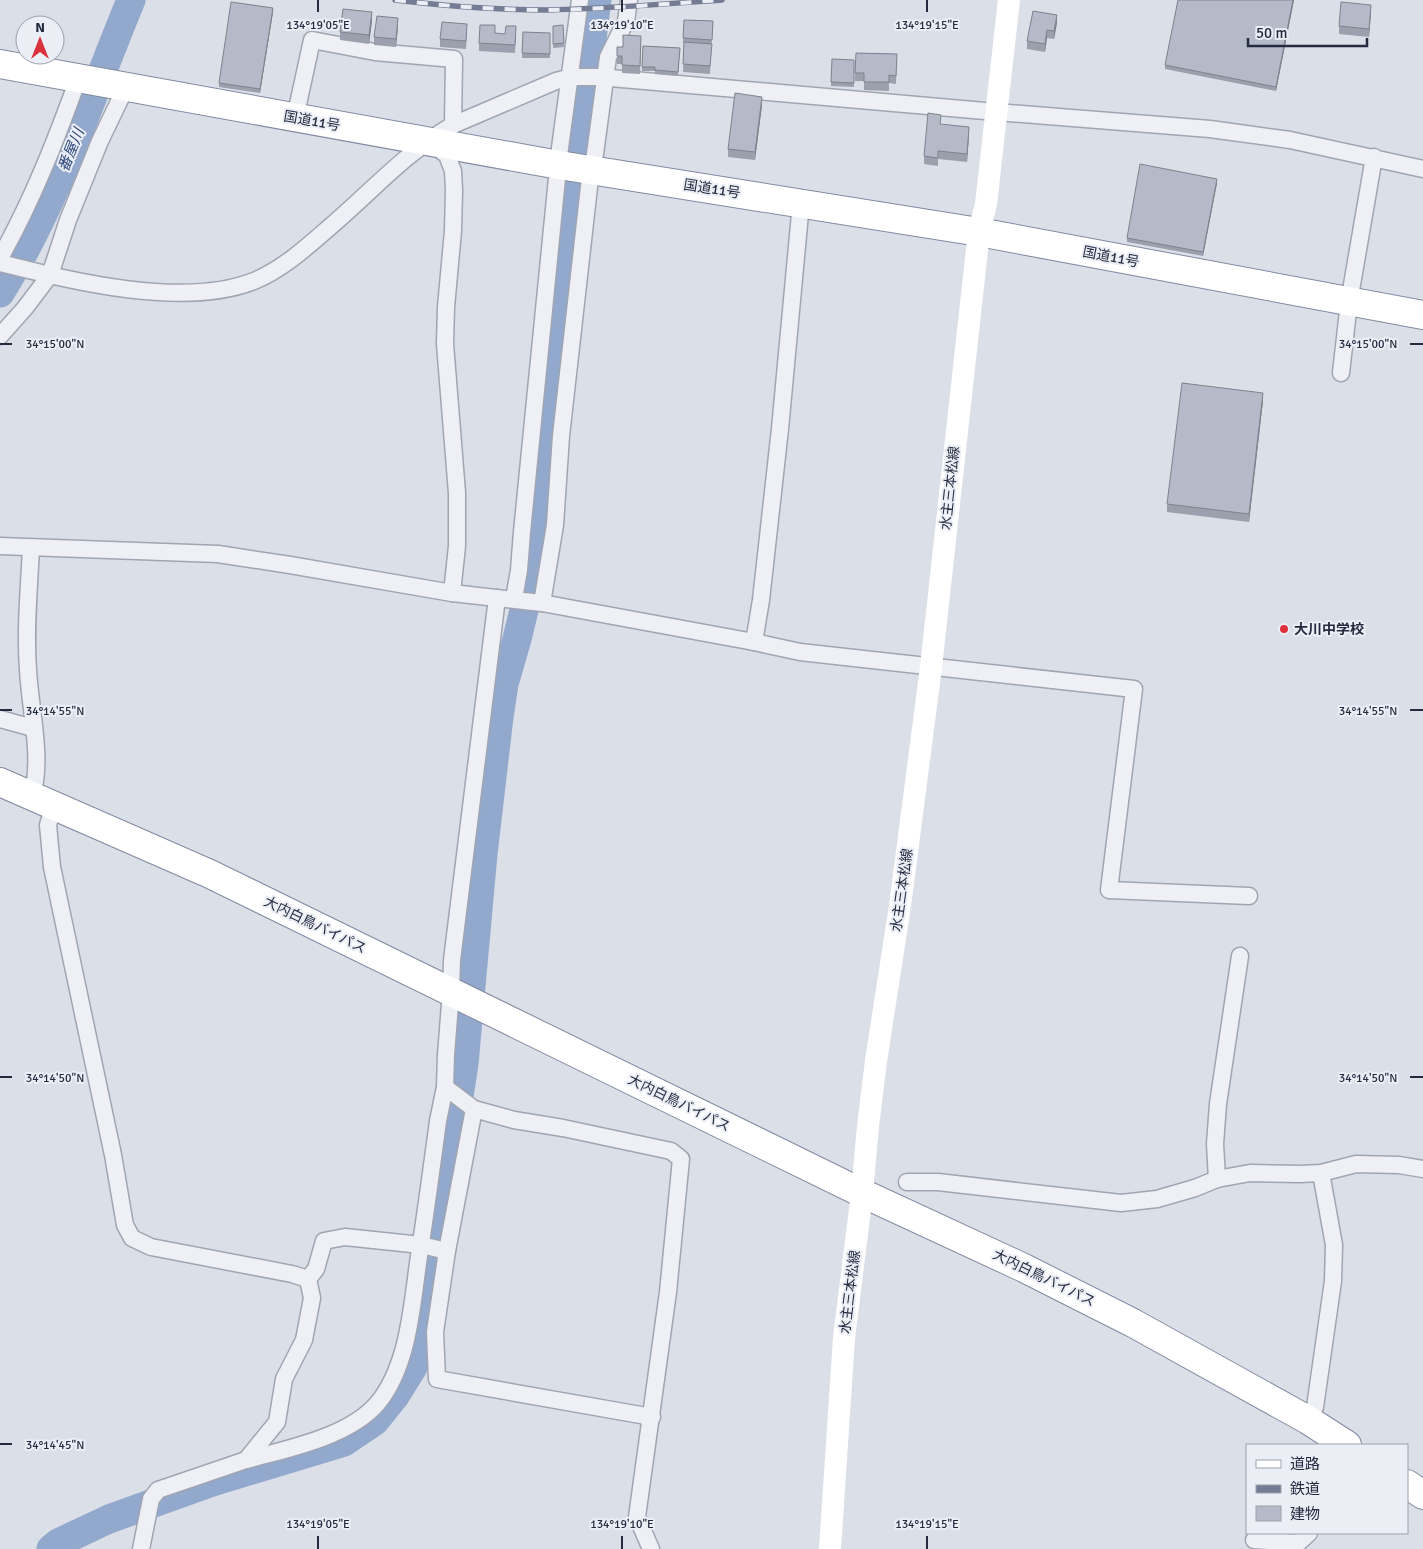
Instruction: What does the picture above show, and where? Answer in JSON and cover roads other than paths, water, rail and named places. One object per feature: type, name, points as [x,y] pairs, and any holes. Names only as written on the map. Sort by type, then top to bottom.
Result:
[{"type":"highway","name":"国道11号","points":[[0,64],[575,168],[979,232],[1423,315]]},
{"type":"highway","name":"大内白鳥バイパス","points":[[0,782],[210,874],[862,1193],[1024,1268],[1133,1322],[1308,1420],[1335,1442]]},
{"type":"highway","points":[[1408,1485],[1423,1495]]},
{"type":"main road","name":"水主三本松線","points":[[830,1549],[844,1338],[876,1061],[900,906],[930,667],[979,232],[986,204],[1009,0]]},
{"type":"street","points":[[540,603],[555,525],[561,436],[584,224],[575,168],[571,77],[580,0]]},
{"type":"street","points":[[516,600],[524,512],[575,168],[608,57],[626,21],[629,0]]},
{"type":"street","points":[[295,118],[312,40],[375,52],[454,59],[453,125]]},
{"type":"street","points":[[83,79],[2,261],[47,274],[153,292],[210,290],[254,281],[286,263],[332,226],[402,161],[428,141],[453,125],[556,81],[571,77],[602,77],[1210,129],[1290,140],[1423,169]]},
{"type":"street","points":[[0,336],[26,308],[47,274],[121,86]]},
{"type":"street","points":[[428,141],[447,156],[453,171],[453,231],[446,307],[445,344],[457,493],[457,546],[452,594]]},
{"type":"street","points":[[1341,373],[1349,302],[1374,157]]},
{"type":"street","points":[[754,642],[761,600],[780,429],[801,203]]},
{"type":"street","points":[[0,546],[218,554],[452,594],[540,603],[800,652],[1134,689],[1109,890],[1249,896]]},
{"type":"street","points":[[31,548],[28,670],[36,771],[48,825],[52,867],[126,1225],[132,1238],[151,1247],[292,1274],[308,1280]]},
{"type":"street","points":[[141,1549],[151,1499],[158,1490],[246,1460],[317,1441],[354,1423],[377,1404],[394,1376],[407,1339],[423,1245],[438,1121],[447,1090],[446,1055],[455,993],[452,960],[497,598]]},
{"type":"street","points":[[0,719],[33,728]]},
{"type":"street","points":[[1217,1179],[1215,1144],[1218,1104],[1240,956]]},
{"type":"street","points":[[447,1090],[472,1107],[514,1120],[563,1128],[672,1151],[681,1159],[668,1292],[638,1517],[651,1549]]},
{"type":"street","points":[[472,1107],[445,1251],[435,1332],[436,1379],[652,1417]]},
{"type":"street","points":[[908,1182],[938,1182],[1121,1203],[1157,1199],[1195,1188],[1217,1179],[1250,1173],[1321,1173],[1356,1164],[1399,1164],[1423,1169]]},
{"type":"street","points":[[1308,1420],[1315,1407],[1333,1280],[1334,1245],[1321,1173]]},
{"type":"street","points":[[246,1460],[277,1422],[284,1379],[304,1340],[312,1298],[308,1280],[316,1269],[324,1241],[345,1237],[423,1245],[445,1251]]},
{"type":"street","points":[[1254,1540],[1298,1543],[1307,1534]]},
{"type":"waterway","name":"番屋川","points":[[0,293],[20,259],[56,187],[131,0]]},
{"type":"waterway","points":[[51,1549],[58,1543],[109,1519],[212,1482],[344,1442],[375,1421],[395,1396],[413,1367],[423,1331],[464,1064],[483,854],[499,717],[504,684],[530,585],[572,192],[597,0]]},
{"type":"railway","points":[[395,0],[471,7],[547,10],[722,0]]},
{"type":"place","name":"大川中学校","points":[[1284,629]]}]
